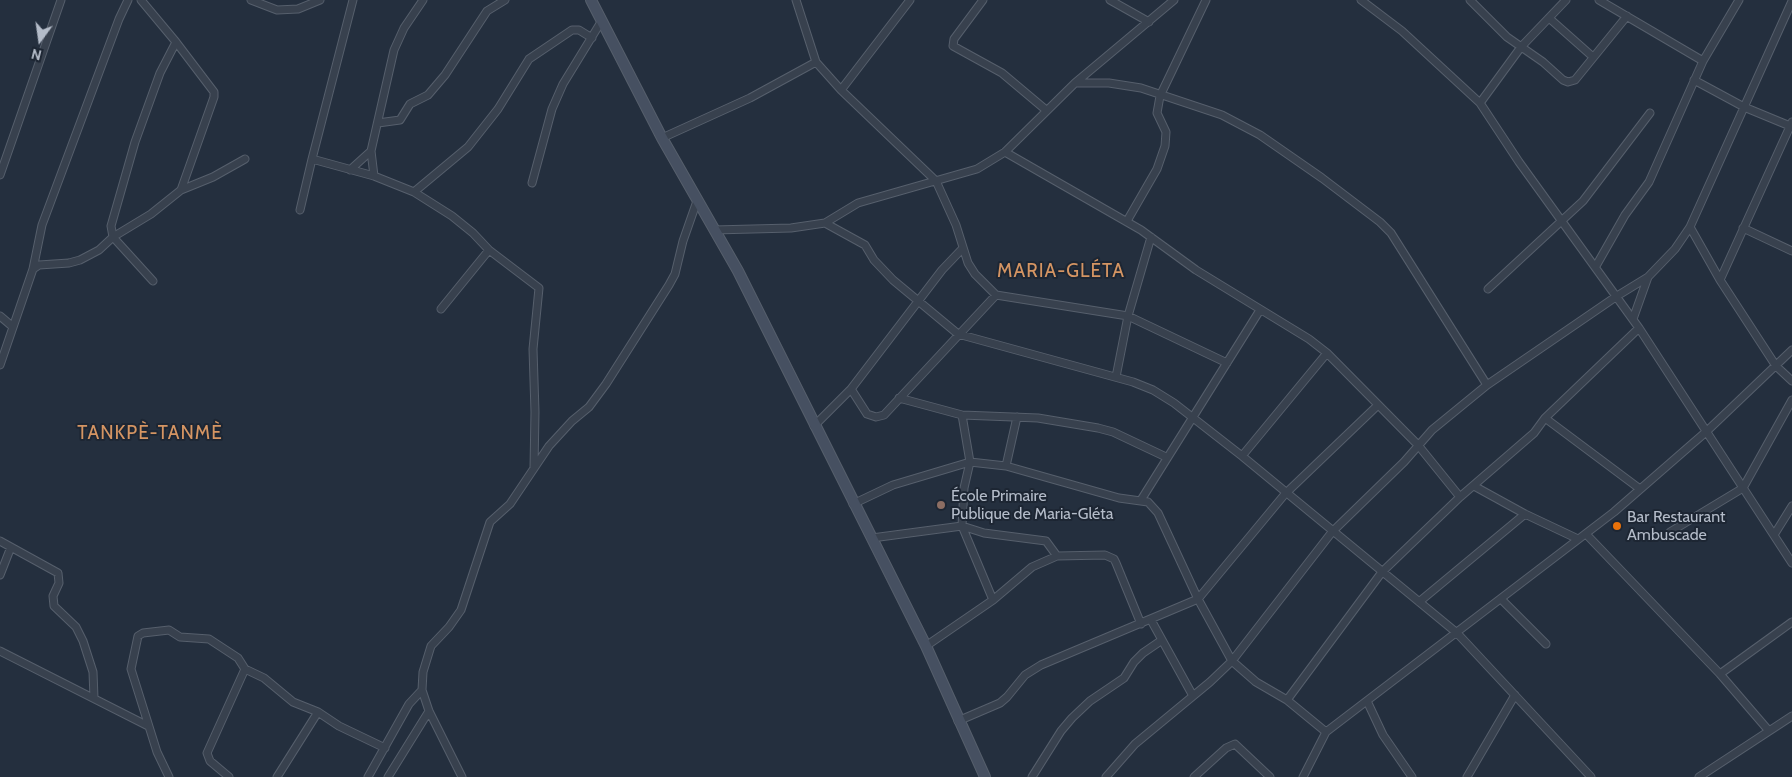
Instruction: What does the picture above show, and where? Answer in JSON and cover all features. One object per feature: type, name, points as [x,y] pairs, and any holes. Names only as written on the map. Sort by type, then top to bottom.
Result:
[{"type":"street","points":[[0,171],[61,0]]},
{"type":"street","points":[[0,365],[33,269],[42,225],[128,0]]},
{"type":"street","points":[[141,0],[214,92],[214,97],[181,190]]},
{"type":"street","points":[[251,0],[277,10],[298,9],[320,0]]},
{"type":"street","points":[[300,210],[353,0]]},
{"type":"street","points":[[374,176],[371,151],[394,50],[404,28],[423,0]]},
{"type":"street","points":[[378,124],[400,120],[410,104],[428,95],[445,75],[487,11],[504,0]]},
{"type":"street","points":[[591,0],[662,138],[738,272],[926,646],[958,721],[985,777]]},
{"type":"street","points":[[796,0],[816,62],[842,90],[936,181],[956,224],[963,248],[975,274],[996,295],[1128,316],[1226,363]]},
{"type":"street","points":[[842,90],[910,0]]},
{"type":"street","points":[[983,0],[954,39],[953,46],[1002,73],[1046,110]]},
{"type":"street","points":[[1110,0],[1148,22]]},
{"type":"street","points":[[714,230],[791,228],[825,223],[858,203],[977,169],[1005,152],[1075,83],[1174,0]]},
{"type":"street","points":[[1127,221],[1157,169],[1165,146],[1166,132],[1158,113],[1160,96],[1206,0]]},
{"type":"street","points":[[1361,0],[1402,32],[1480,103],[1519,162],[1633,319],[1792,563]]},
{"type":"street","points":[[1470,0],[1521,47],[1568,82],[1575,80],[1627,16]]},
{"type":"street","points":[[1480,103],[1521,47],[1566,0]]},
{"type":"street","points":[[1600,0],[1703,61]]},
{"type":"street","points":[[1596,266],[1625,215],[1649,182],[1703,61],[1739,0]]},
{"type":"street","points":[[1106,777],[1134,744],[1193,696],[1232,661],[1332,532],[1454,411],[1617,296],[1648,277],[1675,249],[1690,227],[1792,1]]},
{"type":"street","points":[[1549,18],[1593,57]]},
{"type":"street","points":[[532,183],[552,108],[563,84],[601,22]]},
{"type":"street","points":[[414,192],[468,147],[498,109],[529,59],[572,30],[579,30],[592,38]]},
{"type":"street","points":[[153,281],[113,237],[112,226],[134,142],[160,73],[176,42]]},
{"type":"street","points":[[662,138],[750,98],[816,62]]},
{"type":"street","points":[[1694,80],[1744,106],[1791,124],[1720,280]]},
{"type":"street","points":[[1075,83],[1124,84],[1222,115],[1245,126],[1314,173],[1380,222],[1391,234],[1487,386]]},
{"type":"street","points":[[1488,289],[1583,201],[1650,113]]},
{"type":"street","points":[[350,170],[371,151]]},
{"type":"street","points":[[1005,152],[1127,221],[1151,236],[1196,270],[1327,353],[1418,445],[1460,497]]},
{"type":"street","points":[[33,269],[39,265],[70,263],[80,260],[99,250],[113,237],[151,214],[181,190],[213,177],[245,159]]},
{"type":"street","points":[[312,159],[374,176],[414,192],[452,216],[473,233],[489,250],[538,288],[532,349],[535,412],[534,468]]},
{"type":"street","points":[[462,777],[429,711],[422,690],[422,672],[430,646],[461,610],[488,525],[510,504],[560,433],[589,407],[606,384],[669,285],[675,274],[683,241],[697,201]]},
{"type":"street","points":[[825,223],[865,245],[874,260],[918,301],[958,334],[1116,377],[1153,390],[1192,417],[1457,633],[1591,777]]},
{"type":"street","points":[[1690,227],[1720,280],[1776,366],[1792,381]]},
{"type":"street","points":[[1743,228],[1792,251]]},
{"type":"street","points":[[1116,377],[1128,316],[1151,236]]},
{"type":"street","points":[[814,426],[851,388],[918,301],[963,248]]},
{"type":"street","points":[[441,309],[489,250]]},
{"type":"street","points":[[1633,319],[1648,277]]},
{"type":"street","points":[[851,388],[864,410],[870,416],[884,415],[996,295]]},
{"type":"street","points":[[1141,500],[1166,457],[1226,363],[1236,351],[1260,310]]},
{"type":"street","points":[[0,316],[14,327]]},
{"type":"street","points":[[1287,700],[1382,572],[1460,497],[1534,433],[1545,418],[1639,328]]},
{"type":"street","points":[[1303,777],[1326,732],[1578,538],[1586,534],[1707,431],[1792,350]]},
{"type":"street","points":[[1242,456],[1327,353]]},
{"type":"street","points":[[899,398],[962,415],[1050,419],[1098,428],[1113,432],[1166,457]]},
{"type":"street","points":[[1670,532],[1744,488],[1792,400]]},
{"type":"street","points":[[958,721],[1000,702],[1032,669],[1198,599],[1285,494],[1378,405]]},
{"type":"street","points":[[962,415],[970,462],[964,488],[962,526],[993,600]]},
{"type":"street","points":[[1006,466],[1017,417]]},
{"type":"street","points":[[1545,418],[1640,489]]},
{"type":"street","points":[[853,504],[893,484],[970,462],[1006,466],[1119,498],[1148,502],[1158,512],[1198,599],[1232,661],[1256,682],[1287,700],[1326,732]]},
{"type":"street","points":[[1474,486],[1525,514],[1578,538]]},
{"type":"street","points":[[1774,534],[1792,506]]},
{"type":"street","points":[[1419,602],[1525,514]]},
{"type":"street","points":[[872,538],[962,526],[984,533],[1046,541],[1057,556]]},
{"type":"street","points":[[1586,534],[1720,674],[1769,731]]},
{"type":"street","points":[[0,541],[58,573],[59,583],[54,596],[54,606],[76,627],[83,641],[94,672],[94,698]]},
{"type":"street","points":[[0,575],[11,547]]},
{"type":"street","points":[[926,646],[993,600],[1032,567],[1057,556],[1099,554],[1114,559],[1141,624]]},
{"type":"street","points":[[1501,599],[1546,644]]},
{"type":"street","points":[[1151,620],[1193,696]]},
{"type":"street","points":[[1720,674],[1792,622]]},
{"type":"street","points":[[169,777],[148,726],[131,668],[140,634],[169,630],[176,636],[209,639],[231,653],[245,669],[264,678],[293,702],[318,712],[339,726],[385,748]]},
{"type":"street","points":[[1032,777],[1061,731],[1072,718],[1090,701],[1124,678],[1142,653],[1162,640]]},
{"type":"street","points":[[0,650],[148,726]]},
{"type":"street","points":[[229,777],[210,762],[207,754],[245,669]]},
{"type":"street","points":[[368,777],[409,704],[422,690]]},
{"type":"street","points":[[1467,777],[1515,695]]},
{"type":"street","points":[[1367,701],[1383,735],[1412,777]]},
{"type":"street","points":[[388,777],[429,711]]},
{"type":"street","points":[[277,777],[318,712]]},
{"type":"street","points":[[1699,777],[1792,716]]},
{"type":"street","points":[[1194,777],[1226,748],[1235,744],[1270,777]]},
{"type":"place","name":"École Primaire Publique de Maria-Gléta","points":[[941,505]]},
{"type":"place","name":"Bar Restaurant Ambuscade","points":[[1617,526]]},
{"type":"district","name":"MARIA-GLÉTA","points":[[1061,271]]},
{"type":"district","name":"TANKPÈ-TANMÈ","points":[[150,433]]}]
